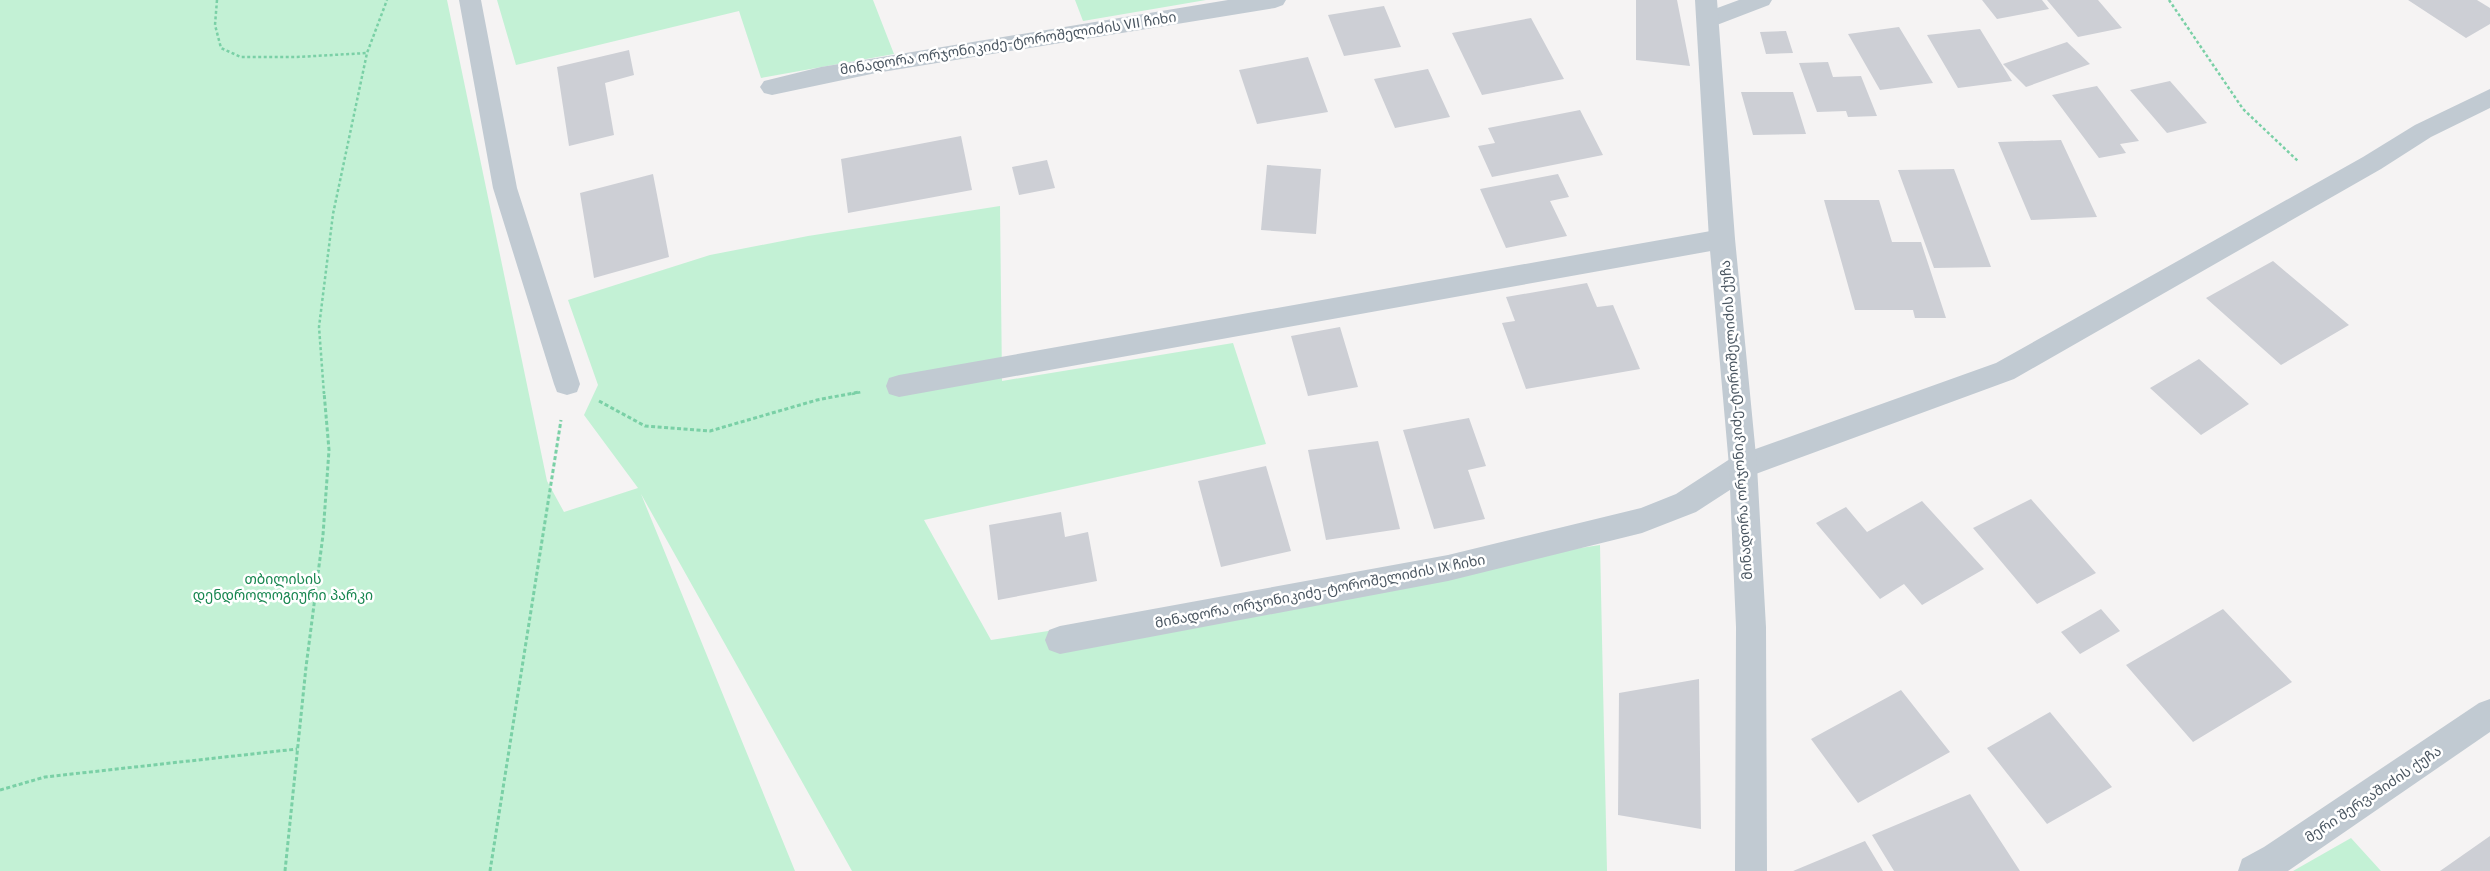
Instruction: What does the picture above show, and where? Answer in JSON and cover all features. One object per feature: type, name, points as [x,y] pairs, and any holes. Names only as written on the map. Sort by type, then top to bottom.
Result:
[{"type":"street","points":[[470,0],[505,188],[567,384]]},
{"type":"street","name":"მინადორა ორჯონიკიძე-ტოროშელიძის VII ჩიხი","points":[[772,87],[858,68],[1275,0]]},
{"type":"street","points":[[1707,10],[1761,0]]},
{"type":"street","name":"მინადორა ორჯონიკიძე-ტოროშელიძის ქუჩა","points":[[1707,10],[1722,239],[1743,466],[1751,627],[1751,871]]},
{"type":"street","name":"მინადორა ორჯონიკიძე-ტოროშელიძის IX ჩიხი","points":[[1060,640],[1448,568],[1642,520],[1686,504],[1743,466],[2005,371],[2423,132],[2490,98]]},
{"type":"street","points":[[899,386],[1722,239]]},
{"type":"street","name":"მერი შერვაშიძის ქუჩა","points":[[2254,871],[2276,859],[2490,714]]},
{"type":"path","points":[[217,0],[215,25],[221,48],[241,57],[297,57],[367,53]]},
{"type":"path","points":[[285,871],[297,749],[323,535],[329,450],[319,326],[332,214],[367,53],[386,0]]},
{"type":"path","points":[[2169,0],[2243,109],[2328,188]]},
{"type":"path","points":[[490,871],[535,574],[567,384],[645,426],[710,431],[817,400],[899,386]]},
{"type":"path","points":[[0,790],[45,777],[297,749]]},
{"type":"green space","name":"თბილისის დენდროლოგიური პარკი","points":[[0,0],[447,0],[547,481],[564,512],[638,488],[584,415],[598,385],[568,300],[710,255],[808,236],[1000,206],[1002,381],[1233,343],[1266,444],[924,520],[991,640],[1600,545],[1607,871],[852,871],[641,494],[795,871],[0,871]]},
{"type":"green space","points":[[497,0],[873,0],[894,54],[761,78],[739,11],[516,65]]},
{"type":"green space","points":[[1075,0],[1206,0],[1083,21]]},
{"type":"green space","points":[[2351,838],[2381,871],[2293,871]]},
{"type":"building","points":[[1636,0],[1677,0],[1690,66],[1636,60]]},
{"type":"building","points":[[1982,0],[2042,0],[2049,9],[1997,19]]},
{"type":"building","points":[[2047,0],[2098,0],[2122,28],[2078,37]]},
{"type":"building","points":[[2408,0],[2477,0],[2490,8],[2490,24],[2466,38]]},
{"type":"building","points":[[1384,6],[1401,47],[1344,56],[1328,15]]},
{"type":"building","points":[[1531,18],[1564,79],[1482,95],[1452,33]]},
{"type":"building","points":[[1899,27],[1933,83],[1880,90],[1848,34]]},
{"type":"building","points":[[1980,29],[2012,81],[1958,88],[1927,35]]},
{"type":"building","points":[[1786,31],[1793,53],[1766,54],[1760,32]]},
{"type":"building","points":[[2067,42],[2090,64],[2026,87],[2003,64]]},
{"type":"building","points":[[629,50],[634,75],[605,83],[614,135],[569,146],[557,67]]},
{"type":"building","points":[[1308,57],[1328,112],[1257,124],[1239,70]]},
{"type":"building","points":[[1828,62],[1833,77],[1861,76],[1877,116],[1848,117],[1846,111],[1817,112],[1799,63]]},
{"type":"building","points":[[1428,69],[1450,117],[1395,128],[1374,79]]},
{"type":"building","points":[[2170,81],[2207,123],[2167,133],[2130,90]]},
{"type":"building","points":[[2097,86],[2139,141],[2120,144],[2126,153],[2099,158],[2052,95]]},
{"type":"building","points":[[1741,92],[1793,92],[1806,134],[1753,135]]},
{"type":"building","points":[[1580,110],[1603,155],[1492,177],[1478,146],[1495,143],[1488,128]]},
{"type":"building","points":[[961,136],[972,190],[848,213],[841,159]]},
{"type":"building","points":[[2061,140],[2097,217],[2031,220],[1998,142]]},
{"type":"building","points":[[1047,160],[1055,188],[1019,195],[1012,167]]},
{"type":"building","points":[[1267,165],[1321,169],[1316,234],[1261,230]]},
{"type":"building","points":[[1954,169],[1991,267],[1934,268],[1898,170]]},
{"type":"building","points":[[653,174],[669,257],[594,278],[580,193]]},
{"type":"building","points":[[1558,174],[1569,197],[1550,201],[1567,236],[1506,248],[1480,189]]},
{"type":"building","points":[[1824,200],[1879,200],[1892,242],[1921,242],[1946,318],[1915,318],[1913,310],[1855,310]]},
{"type":"building","points":[[2273,261],[2349,325],[2281,365],[2206,298]]},
{"type":"building","points":[[1587,283],[1597,307],[1613,305],[1640,369],[1526,389],[1502,323],[1515,321],[1506,297]]},
{"type":"building","points":[[1340,327],[1358,387],[1308,396],[1291,336]]},
{"type":"building","points":[[2199,359],[2249,404],[2201,435],[2150,388]]},
{"type":"building","points":[[1469,418],[1486,466],[1468,470],[1485,519],[1434,529],[1403,430]]},
{"type":"building","points":[[1378,441],[1400,529],[1326,540],[1308,450]]},
{"type":"building","points":[[1266,466],[1291,551],[1221,567],[1198,481]]},
{"type":"building","points":[[2031,499],[2096,573],[2037,604],[1973,528]]},
{"type":"building","points":[[1922,501],[1984,569],[1922,605],[1904,584],[1880,599],[1816,523],[1846,507],[1867,532]]},
{"type":"building","points":[[1061,512],[1065,537],[1088,532],[1097,581],[998,600],[989,525]]},
{"type":"building","points":[[2101,609],[2120,631],[2080,654],[2061,632]]},
{"type":"building","points":[[2223,609],[2292,682],[2193,742],[2126,665]]},
{"type":"building","points":[[1699,679],[1701,829],[1618,815],[1619,693]]},
{"type":"building","points":[[1901,690],[1950,752],[1858,803],[1811,739]]},
{"type":"building","points":[[2050,712],[2112,787],[2047,824],[1987,748]]},
{"type":"building","points":[[1970,794],[2020,871],[1894,871],[1872,835]]},
{"type":"building","points":[[2490,836],[2490,871],[2440,871]]},
{"type":"building","points":[[1865,841],[1883,871],[1793,871]]}]
